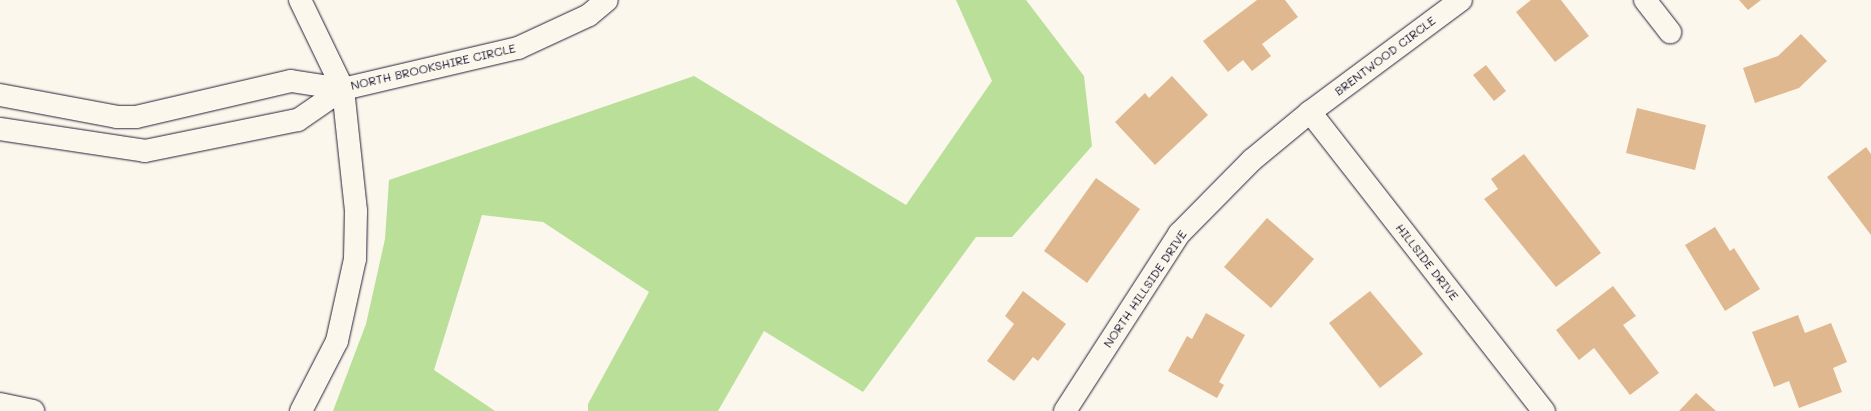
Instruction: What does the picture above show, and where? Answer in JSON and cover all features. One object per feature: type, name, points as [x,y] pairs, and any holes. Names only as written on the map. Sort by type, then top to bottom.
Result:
[{"type":"street","points":[[300,0],[343,89],[356,212],[355,259],[337,341],[301,411]]},
{"type":"street","name":"NORTH BROOKSHIRE CIRCLE","points":[[343,89],[518,48],[589,15],[607,0]]},
{"type":"street","name":"BRENTWOOD CIRCLE","points":[[1310,112],[1461,0]]},
{"type":"street","points":[[1645,0],[1670,32]]},
{"type":"street","points":[[0,95],[117,117],[136,117],[291,81],[343,89]]},
{"type":"street","points":[[0,129],[146,151],[298,120],[343,89]]},
{"type":"street","name":"NORTH HILLSIDE DRIVE","points":[[1065,411],[1179,234],[1252,160],[1310,112]]},
{"type":"street","name":"HILLSIDE DRIVE","points":[[1310,112],[1544,411]]},
{"type":"street","points":[[0,404],[33,411]]},
{"type":"green space","points":[[956,0],[1026,0],[1084,76],[1092,146],[1012,237],[976,237],[863,392],[764,331],[718,411],[588,411],[588,404],[649,292],[543,222],[482,215],[434,370],[495,411],[333,411],[366,324],[385,239],[389,180],[694,76],[906,205],[992,81]]},
{"type":"building","points":[[1257,0],[1285,0],[1298,17],[1262,44],[1271,56],[1252,71],[1243,60],[1228,72],[1203,41]]},
{"type":"building","points":[[1531,0],[1561,0],[1589,36],[1555,62],[1516,12]]},
{"type":"building","points":[[1739,0],[1761,0],[1748,10]]},
{"type":"building","points":[[1801,34],[1827,61],[1799,88],[1755,103],[1743,68],[1778,56]]},
{"type":"building","points":[[1486,65],[1506,91],[1494,101],[1473,75]]},
{"type":"building","points":[[1172,76],[1208,115],[1155,165],[1115,122],[1145,93],[1149,98]]},
{"type":"building","points":[[1637,108],[1706,125],[1695,170],[1626,153]]},
{"type":"building","points":[[1866,147],[1871,154],[1871,235],[1827,177]]},
{"type":"building","points":[[1524,154],[1601,253],[1556,287],[1484,199],[1498,189],[1491,179]]},
{"type":"building","points":[[1096,178],[1140,209],[1087,283],[1044,251]]},
{"type":"building","points":[[1267,218],[1314,259],[1271,308],[1224,267]]},
{"type":"building","points":[[1715,227],[1730,251],[1734,248],[1760,289],[1725,311],[1685,245]]},
{"type":"building","points":[[1613,286],[1636,316],[1623,325],[1659,373],[1630,395],[1594,348],[1579,360],[1556,330]]},
{"type":"building","points":[[1023,291],[1066,324],[1038,361],[1033,357],[1014,381],[987,361],[1014,324],[1005,316]]},
{"type":"building","points":[[1370,291],[1423,354],[1380,388],[1329,323]]},
{"type":"building","points":[[1206,313],[1245,335],[1219,382],[1224,385],[1217,398],[1168,371],[1187,336],[1192,339]]},
{"type":"building","points":[[1798,315],[1805,333],[1831,323],[1847,362],[1833,368],[1842,392],[1799,408],[1789,381],[1774,387],[1752,332]]},
{"type":"building","points":[[1696,393],[1716,411],[1679,411]]}]
